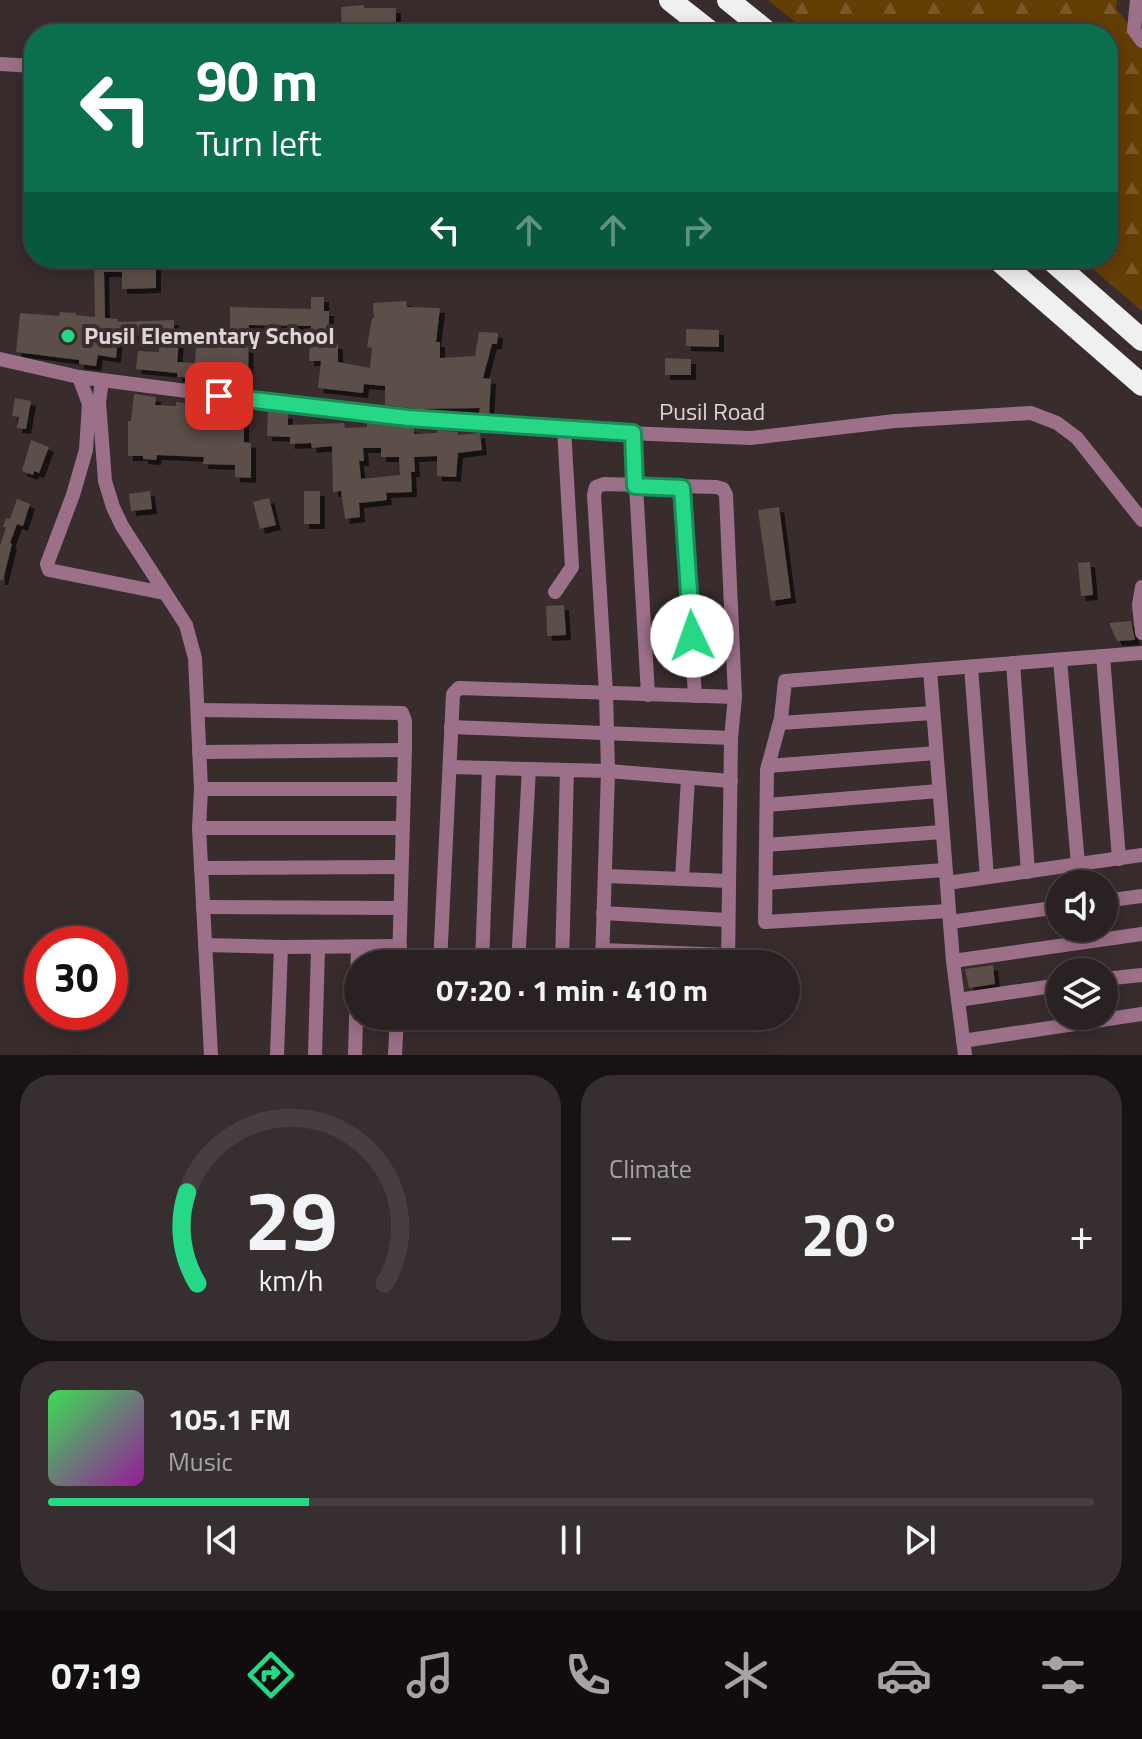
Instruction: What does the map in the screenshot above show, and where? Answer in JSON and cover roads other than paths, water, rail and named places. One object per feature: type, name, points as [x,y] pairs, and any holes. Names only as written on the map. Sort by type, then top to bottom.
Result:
[{"type":"highway","points":[[670,0],[700,24]]},
{"type":"highway","points":[[728,0],[758,24]]},
{"type":"highway","points":[[1007,268],[1142,385]]},
{"type":"highway","points":[[1060,268],[1142,340]]},
{"type":"street","points":[[1137,0],[1134,30],[1142,41]]},
{"type":"street","points":[[0,64],[24,65]]},
{"type":"street","name":"Pusil Road","points":[[0,359],[102,381],[408,418],[633,433],[751,438],[895,421],[1031,413],[1057,423],[1077,438],[1142,520]]},
{"type":"street","points":[[79,377],[89,404],[86,450],[47,564],[49,570],[164,593]]},
{"type":"street","points":[[102,381],[99,402],[105,481],[113,507],[186,625],[191,641],[198,710],[199,828],[211,1055]]},
{"type":"street","points":[[555,592],[572,567],[564,428]]},
{"type":"street","points":[[633,433],[648,695]]},
{"type":"street","points":[[602,950],[608,771],[594,495],[596,487],[604,484],[716,487],[723,489],[726,495],[735,697],[731,738],[728,950]]},
{"type":"street","points":[[682,488],[695,696]]},
{"type":"street","points":[[1142,587],[1139,605],[1142,633]]},
{"type":"street","points":[[1046,908],[950,917],[765,922],[768,766],[780,723],[785,681],[1142,653]]},
{"type":"street","points":[[1103,656],[1119,859]]},
{"type":"street","points":[[1060,660],[1078,864]]},
{"type":"street","points":[[1013,663],[1028,872]]},
{"type":"street","points":[[971,667],[987,877]]},
{"type":"street","points":[[930,670],[953,961],[964,1048],[1142,1014]]},
{"type":"street","points":[[441,950],[452,700],[459,688],[735,697]]},
{"type":"street","points":[[198,710],[402,713],[405,750],[400,950]]},
{"type":"street","points":[[780,723],[933,713]]},
{"type":"street","points":[[451,727],[731,738]]},
{"type":"street","points":[[199,752],[405,750]]},
{"type":"street","points":[[768,766],[936,753]]},
{"type":"street","points":[[450,767],[608,771],[731,781]]},
{"type":"street","points":[[482,950],[489,768]]},
{"type":"street","points":[[519,950],[529,769]]},
{"type":"street","points":[[562,950],[567,770]]},
{"type":"street","points":[[682,879],[688,778]]},
{"type":"street","points":[[201,789],[403,789]]},
{"type":"street","points":[[767,805],[939,791]]},
{"type":"street","points":[[199,828],[402,828]]},
{"type":"street","points":[[766,845],[942,832]]},
{"type":"street","points":[[766,883],[987,877],[1142,855]]},
{"type":"street","points":[[201,868],[400,867]]},
{"type":"street","points":[[606,876],[729,881]]},
{"type":"street","points":[[1118,899],[1142,896]]},
{"type":"street","points":[[203,907],[400,908]]},
{"type":"street","points":[[603,913],[727,920]]},
{"type":"street","points":[[953,961],[1142,934]]},
{"type":"street","points":[[205,945],[318,948],[400,946]]},
{"type":"street","points":[[277,1055],[281,947]]},
{"type":"street","points":[[315,1055],[318,948]]},
{"type":"street","points":[[355,1055],[358,948]]},
{"type":"street","points":[[1118,978],[1142,975]]},
{"type":"street","points":[[958,1000],[1046,987]]},
{"type":"street","points":[[395,1055],[396,1030]]},
{"type":"place","name":"Pusil Elementary School","points":[[68,336]]}]
